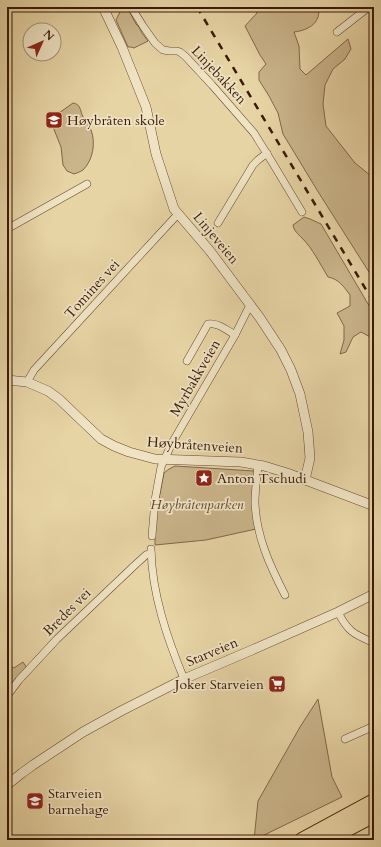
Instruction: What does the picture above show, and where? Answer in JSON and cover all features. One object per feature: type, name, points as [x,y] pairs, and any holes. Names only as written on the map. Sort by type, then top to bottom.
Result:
[{"type":"highway","points":[[295,840],[323,836],[374,800]]},
{"type":"highway","points":[[302,840],[323,836],[374,815]]},
{"type":"street","name":"Linjeveien","points":[[103,7],[122,47],[146,107],[156,154],[174,209],[210,251],[260,318],[281,350],[291,370],[300,394],[310,447],[306,480]]},
{"type":"street","name":"Linjebakken","points":[[131,7],[155,43],[166,51],[180,52],[189,60],[254,134],[302,212]]},
{"type":"street","points":[[337,32],[369,7]]},
{"type":"street","points":[[218,223],[253,165],[267,153]]},
{"type":"street","points":[[7,229],[87,184]]},
{"type":"street","name":"Tomines vei","points":[[27,382],[34,370],[178,214]]},
{"type":"street","name":"Myrbakkveien","points":[[152,536],[155,500],[161,467],[172,443],[235,335],[250,305]]},
{"type":"street","points":[[187,362],[208,324],[216,324],[235,335]]},
{"type":"street","name":"Høybråtenveien","points":[[7,380],[27,382],[41,387],[54,395],[101,439],[138,455],[164,460],[226,461],[278,469],[374,506]]},
{"type":"street","points":[[258,465],[255,502],[257,521],[266,555],[285,595]]},
{"type":"street","name":"Bredes vei","points":[[7,696],[19,680],[70,626],[151,551],[160,612],[184,679]]},
{"type":"street","name":"Starveien","points":[[7,785],[83,732],[121,711],[184,679],[338,612],[374,594]]},
{"type":"street","points":[[338,612],[350,631],[374,643]]},
{"type":"street","points":[[346,739],[374,726]]},
{"type":"green space","points":[[118,7],[127,7],[136,24],[148,41],[134,48],[128,47],[116,20],[120,12]]},
{"type":"green space","points":[[254,7],[319,7],[318,17],[311,26],[301,31],[294,32],[299,46],[300,69],[306,75],[348,39],[351,49],[345,59],[333,69],[325,85],[323,104],[326,126],[355,163],[374,177],[374,280],[283,134],[278,113],[259,80],[259,72],[266,64],[245,26],[257,13]]},
{"type":"green space","points":[[73,103],[79,106],[93,135],[93,151],[89,161],[83,170],[74,174],[67,171],[63,165],[61,147],[53,127],[54,120],[59,113]]},
{"type":"green space","points":[[304,217],[321,224],[374,314],[374,339],[361,332],[353,337],[346,352],[340,354],[344,340],[344,326],[337,313],[350,306],[350,295],[338,281],[328,277],[310,247],[295,231],[293,225]]},
{"type":"green space","name":"Høybråtenparken","points":[[175,466],[254,471],[256,529],[206,540],[155,545],[157,509],[164,473]]},
{"type":"green space","points":[[23,662],[27,668],[12,683],[7,679],[7,664],[14,668]]},
{"type":"green space","points":[[318,699],[332,777],[342,797],[254,840],[258,801],[300,727]]},
{"type":"railway","points":[[197,7],[374,303]]},
{"type":"place","name":"Høybråten skole","points":[[54,120]]},
{"type":"place","name":"Anton Tschudi","points":[[204,478]]},
{"type":"place","name":"Joker Starveien","points":[[277,684]]},
{"type":"place","name":"Starveien barnehage","points":[[35,801]]}]
